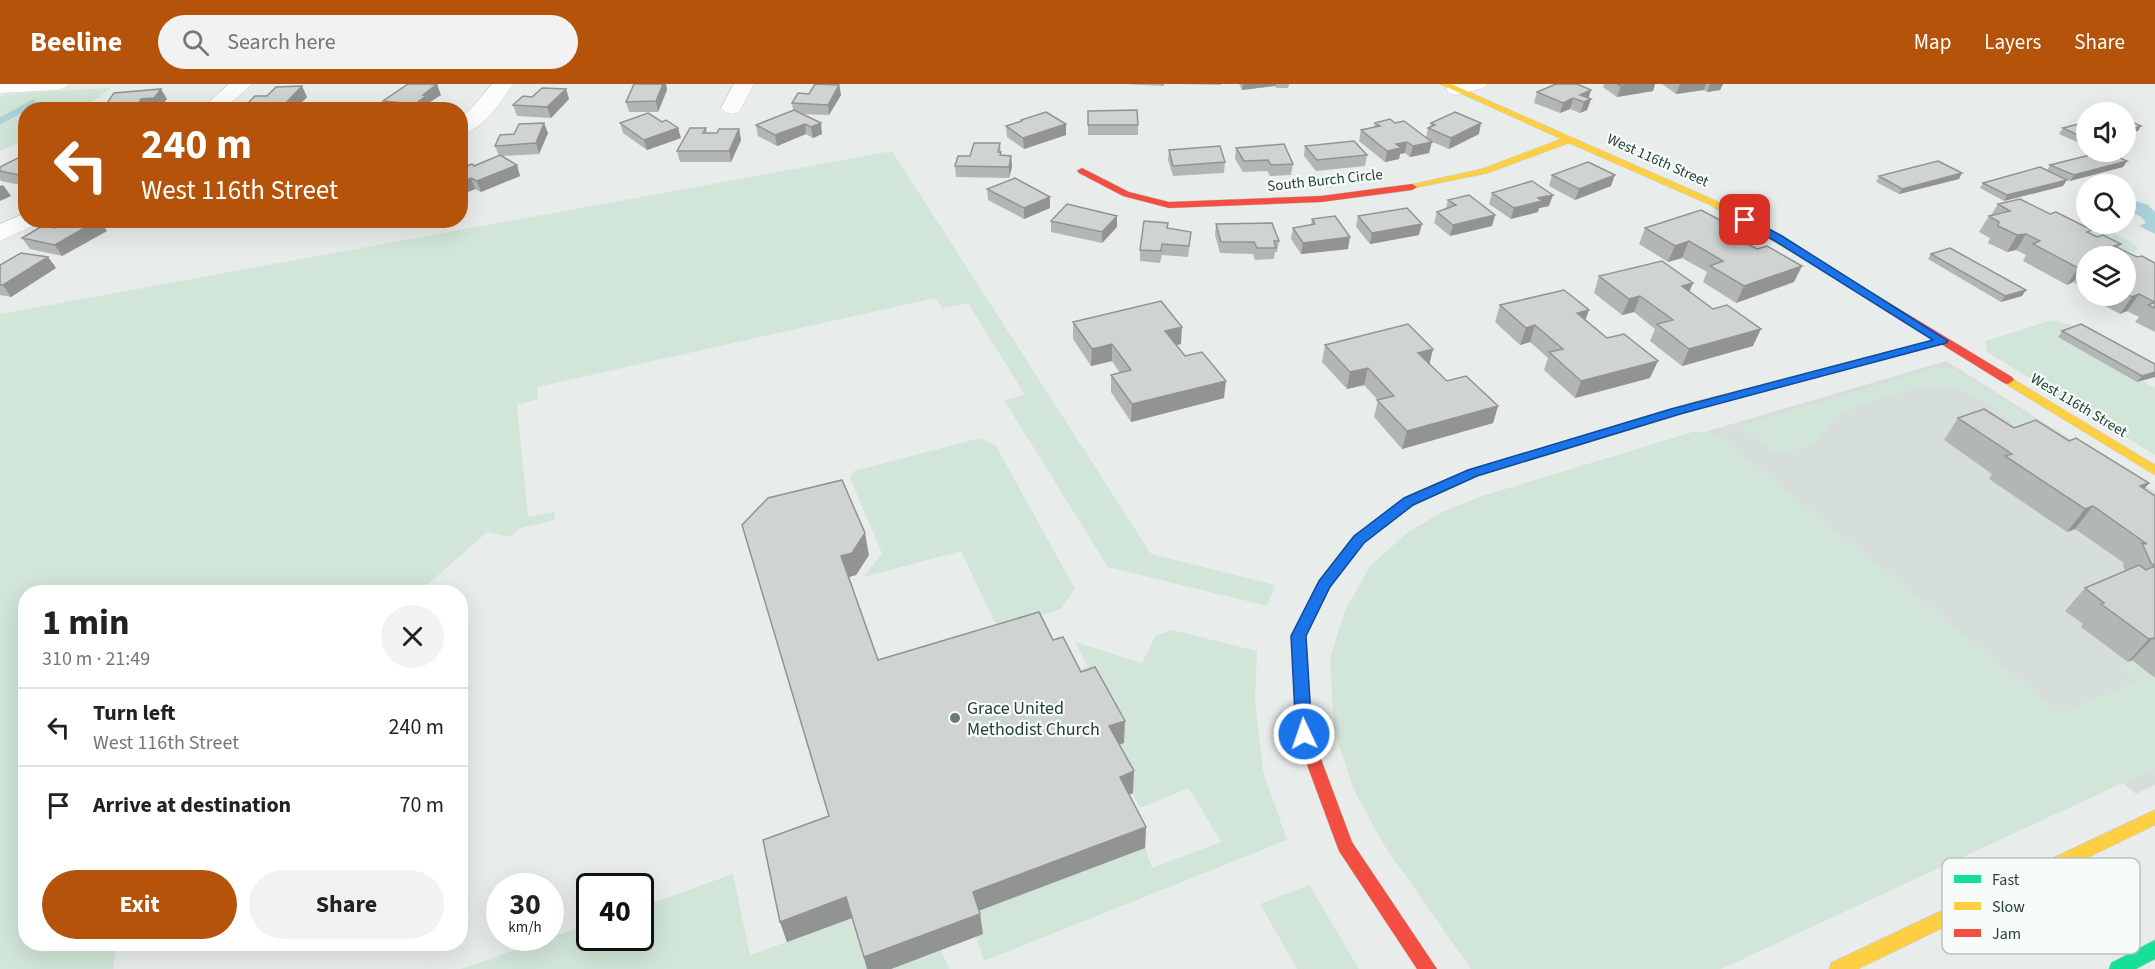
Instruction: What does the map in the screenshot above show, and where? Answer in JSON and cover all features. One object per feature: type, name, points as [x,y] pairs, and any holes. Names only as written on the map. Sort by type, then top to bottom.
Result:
[{"type":"street","points":[[0,87],[58,84]]},
{"type":"street","points":[[220,102],[242,84]]},
{"type":"street","points":[[468,123],[478,115],[503,84]]},
{"type":"street","points":[[732,108],[744,84]]},
{"type":"street","points":[[1450,86],[1477,84]]},
{"type":"street","name":"West 116th Street","points":[[1450,86],[1711,202],[1779,239],[2155,471]]},
{"type":"street","name":"South Burch Circle","points":[[1082,171],[1126,194],[1169,205],[1321,199],[1404,189],[1485,171],[1570,139]]},
{"type":"street","points":[[0,234],[18,224]]},
{"type":"street","points":[[1428,969],[1345,846],[1304,734],[1299,636],[1324,584],[1359,539],[1408,502],[1473,473],[1698,405],[1942,341]]},
{"type":"street","points":[[2069,858],[2155,817]]},
{"type":"street","points":[[1838,969],[1942,919]]},
{"type":"street","points":[[2118,969],[2155,950]]},
{"type":"shaded area","points":[[1946,361],[2155,492],[2155,785],[2136,794],[1698,434]]},
{"type":"green space","points":[[111,88],[92,102],[18,102],[18,143],[0,151],[0,97],[7,94]]},
{"type":"green space","points":[[892,151],[1151,554],[1275,585],[1267,606],[1108,567],[1004,400],[1025,395],[968,303],[943,308],[935,298],[537,387],[538,399],[517,405],[528,517],[554,512],[555,520],[521,528],[509,537],[487,532],[427,585],[18,585],[18,951],[116,951],[113,969],[0,969],[0,314]]},
{"type":"green space","points":[[2089,234],[2116,234],[2136,246],[2115,246]]},
{"type":"green space","points":[[2052,320],[2079,327],[2060,333],[2155,388],[2155,455],[1987,352],[1985,341]]},
{"type":"green space","points":[[1940,367],[1956,370],[2155,497],[2020,442],[2013,425],[1995,408],[1972,395],[1946,387],[1912,389],[1842,411],[1833,418],[1818,439],[1811,444],[1783,454],[1772,451],[1740,426]]},
{"type":"green space","points":[[1696,431],[1716,434],[2061,714],[2142,680],[2123,665],[2132,660],[2155,678],[2155,768],[1961,858],[1942,858],[1942,867],[1721,969],[1471,969],[1384,845],[1354,790],[1334,730],[1330,659],[1345,610],[1371,565],[1407,533],[1440,513],[1482,496]]},
{"type":"green space","points":[[980,438],[996,446],[1075,589],[1061,609],[998,629],[961,551],[864,577],[882,553],[850,478],[854,471]]},
{"type":"green space","points":[[1173,630],[1257,651],[1255,701],[1263,771],[1287,840],[984,961],[976,937],[975,912],[1145,848],[1152,868],[1221,842],[1189,788],[1140,808],[1108,748],[1124,742],[1071,673],[1088,667],[1075,642],[1142,663],[1156,635]]},
{"type":"green space","points":[[733,874],[750,955],[852,918],[867,969],[461,969],[512,951],[564,951],[564,933],[576,929],[576,951],[654,951],[654,902]]},
{"type":"green space","points":[[1309,885],[1359,969],[1297,969],[1260,904]]},
{"type":"green space","points":[[941,950],[949,969],[891,969]]},
{"type":"water","points":[[2136,201],[2148,205],[2155,212],[2155,234],[2139,226],[2146,223],[2142,217],[2136,214]]},
{"type":"building","points":[[408,84],[437,84],[418,102],[383,101]]},
{"type":"building","points":[[634,84],[663,84],[656,101],[626,102]]},
{"type":"building","points":[[815,84],[839,85],[828,105],[792,103],[798,93],[809,94]]},
{"type":"building","points":[[1556,84],[1577,84],[1591,90],[1580,95],[1591,99],[1584,102],[1573,98],[1563,103],[1537,92]]},
{"type":"building","points":[[302,86],[287,102],[249,102],[255,96],[267,96],[276,87]]},
{"type":"building","points":[[542,88],[566,89],[547,107],[513,105],[523,96],[532,97]]},
{"type":"building","points":[[161,89],[154,98],[141,99],[139,102],[108,102],[114,93]]},
{"type":"building","points":[[794,110],[821,123],[811,127],[805,124],[775,135],[756,125]]},
{"type":"building","points":[[1137,110],[1138,125],[1088,125],[1088,111]]},
{"type":"building","points":[[1046,112],[1066,124],[1023,138],[1006,126],[1021,120]]},
{"type":"building","points":[[1455,112],[1481,123],[1451,138],[1428,128],[1435,125],[1431,123]]},
{"type":"building","points":[[648,113],[678,128],[644,140],[620,123]]},
{"type":"building","points":[[1390,119],[1395,123],[1404,121],[1432,142],[1413,146],[1407,142],[1396,144],[1401,148],[1387,151],[1361,130],[1380,126],[1375,123]]},
{"type":"building","points":[[544,123],[536,143],[495,146],[500,135],[514,134],[519,124]]},
{"type":"building","points":[[2076,125],[2076,134],[2063,128]]},
{"type":"building","points":[[690,128],[706,128],[703,133],[717,133],[719,129],[739,129],[729,151],[677,151]]},
{"type":"building","points":[[1354,141],[1367,155],[1317,160],[1305,146]]},
{"type":"building","points":[[974,143],[1000,143],[998,152],[1001,152],[1000,155],[1011,156],[1009,167],[955,166],[958,156],[970,156]]},
{"type":"building","points":[[1284,144],[1293,164],[1271,165],[1268,160],[1244,161],[1236,148]]},
{"type":"building","points":[[1220,146],[1225,162],[1173,166],[1169,150]]},
{"type":"building","points":[[500,155],[517,165],[477,181],[468,179],[468,166],[472,164],[474,166]]},
{"type":"building","points":[[18,158],[18,175],[0,171],[0,167]]},
{"type":"building","points":[[2076,158],[2076,162],[2123,162],[2074,175],[2050,165]]},
{"type":"building","points":[[1938,161],[1962,173],[1902,189],[1879,176]]},
{"type":"building","points":[[1588,162],[1615,175],[1579,189],[1552,175]]},
{"type":"building","points":[[2040,167],[2067,180],[2007,195],[1983,183]]},
{"type":"building","points":[[1015,178],[1050,197],[1024,208],[987,189]]},
{"type":"building","points":[[1532,181],[1553,195],[1538,198],[1542,201],[1514,208],[1492,193]]},
{"type":"building","points":[[1469,195],[1495,215],[1453,225],[1437,212],[1456,205],[1448,200]]},
{"type":"building","points":[[2020,199],[2050,214],[2056,212],[2076,222],[2076,234],[2091,234],[2097,237],[2103,235],[2121,244],[2076,246],[2076,267],[2033,244],[2040,241],[2026,234],[2017,235],[1998,226],[1999,222],[1989,216],[2010,211],[1998,204]]},
{"type":"building","points":[[1067,204],[1117,216],[1102,232],[1051,221]]},
{"type":"building","points":[[1407,208],[1422,224],[1372,233],[1358,216]]},
{"type":"building","points":[[1701,210],[1733,227],[1724,231],[1757,249],[1767,246],[1802,266],[1744,286],[1710,266],[1723,261],[1689,241],[1675,246],[1645,228]]},
{"type":"building","points":[[1335,216],[1350,237],[1303,243],[1293,228],[1315,224],[1312,219]]},
{"type":"building","points":[[1144,221],[1168,223],[1167,228],[1191,232],[1189,246],[1162,244],[1161,251],[1140,250]]},
{"type":"building","points":[[1272,223],[1279,241],[1274,241],[1276,248],[1257,248],[1254,242],[1221,242],[1216,224]]},
{"type":"building","points":[[39,228],[84,228],[55,245],[22,238]]},
{"type":"building","points":[[1950,248],[2026,290],[2005,296],[1931,254]]},
{"type":"building","points":[[21,253],[48,257],[0,285],[0,265]]},
{"type":"building","points":[[2142,256],[2155,263],[2155,302],[2139,294],[2136,295],[2136,257]]},
{"type":"building","points":[[1662,261],[1693,283],[1682,286],[1713,309],[1727,305],[1761,329],[1689,349],[1657,324],[1673,320],[1640,296],[1629,299],[1599,276]]},
{"type":"building","points":[[1564,290],[1589,310],[1577,313],[1607,338],[1624,334],[1658,361],[1581,381],[1549,352],[1563,349],[1535,325],[1526,328],[1500,305]]},
{"type":"building","points":[[1161,301],[1182,327],[1165,331],[1185,356],[1202,352],[1226,381],[1132,404],[1111,375],[1131,370],[1112,344],[1092,349],[1073,322]]},
{"type":"building","points":[[1408,324],[1433,349],[1418,353],[1447,381],[1466,376],[1498,406],[1407,431],[1377,400],[1394,396],[1368,368],[1350,372],[1325,345]]},
{"type":"building","points":[[2081,324],[2155,364],[2155,372],[2142,376],[2062,331]]},
{"type":"building","points":[[1984,409],[2014,428],[2036,420],[2069,441],[2076,438],[2149,483],[2140,486],[2155,496],[2155,566],[2151,563],[2142,543],[2147,544],[2093,506],[2085,509],[2005,456],[2012,454],[1958,418]]},
{"type":"building","name":"Grace United Methodist Church","points":[[842,480],[865,533],[852,553],[841,556],[878,660],[1039,612],[1053,640],[1063,637],[1081,672],[1095,667],[1125,721],[1109,726],[1134,771],[1120,777],[1146,827],[973,892],[980,914],[864,957],[846,897],[780,922],[763,840],[829,816],[742,525],[768,498]]},
{"type":"building","points":[[2139,565],[2146,570],[2155,566],[2155,639],[2149,639],[2101,604],[2104,603],[2085,588]]},
{"type":"waterway","points":[[0,121],[18,111]]},
{"type":"traffic: fast","points":[[1307,743],[1304,734],[1299,636],[1324,584],[1359,539],[1409,502],[1431,492]]},
{"type":"traffic: fast","points":[[2118,969],[2155,949]]},
{"type":"traffic: slow","points":[[1444,84],[1711,202],[1803,254]]},
{"type":"traffic: slow","points":[[1412,187],[1485,171],[1570,139]]},
{"type":"traffic: slow","points":[[1431,492],[1473,473],[1698,405],[1942,341]]},
{"type":"traffic: slow","points":[[2008,380],[2155,471]]},
{"type":"traffic: slow","points":[[2069,858],[2155,817]]},
{"type":"traffic: slow","points":[[1838,969],[1942,919]]},
{"type":"traffic: jam","points":[[1082,171],[1126,194],[1169,205],[1321,199],[1412,187]]},
{"type":"traffic: jam","points":[[1803,254],[2008,380]]},
{"type":"traffic: jam","points":[[1307,743],[1345,846],[1428,969]]},
{"type":"place","name":"Grace United Methodist Church","points":[[955,718]]},
{"type":"route","points":[[1304,734],[1299,636],[1324,584],[1359,539],[1408,502],[1473,473],[1698,405],[1942,341],[1745,220]]}]
